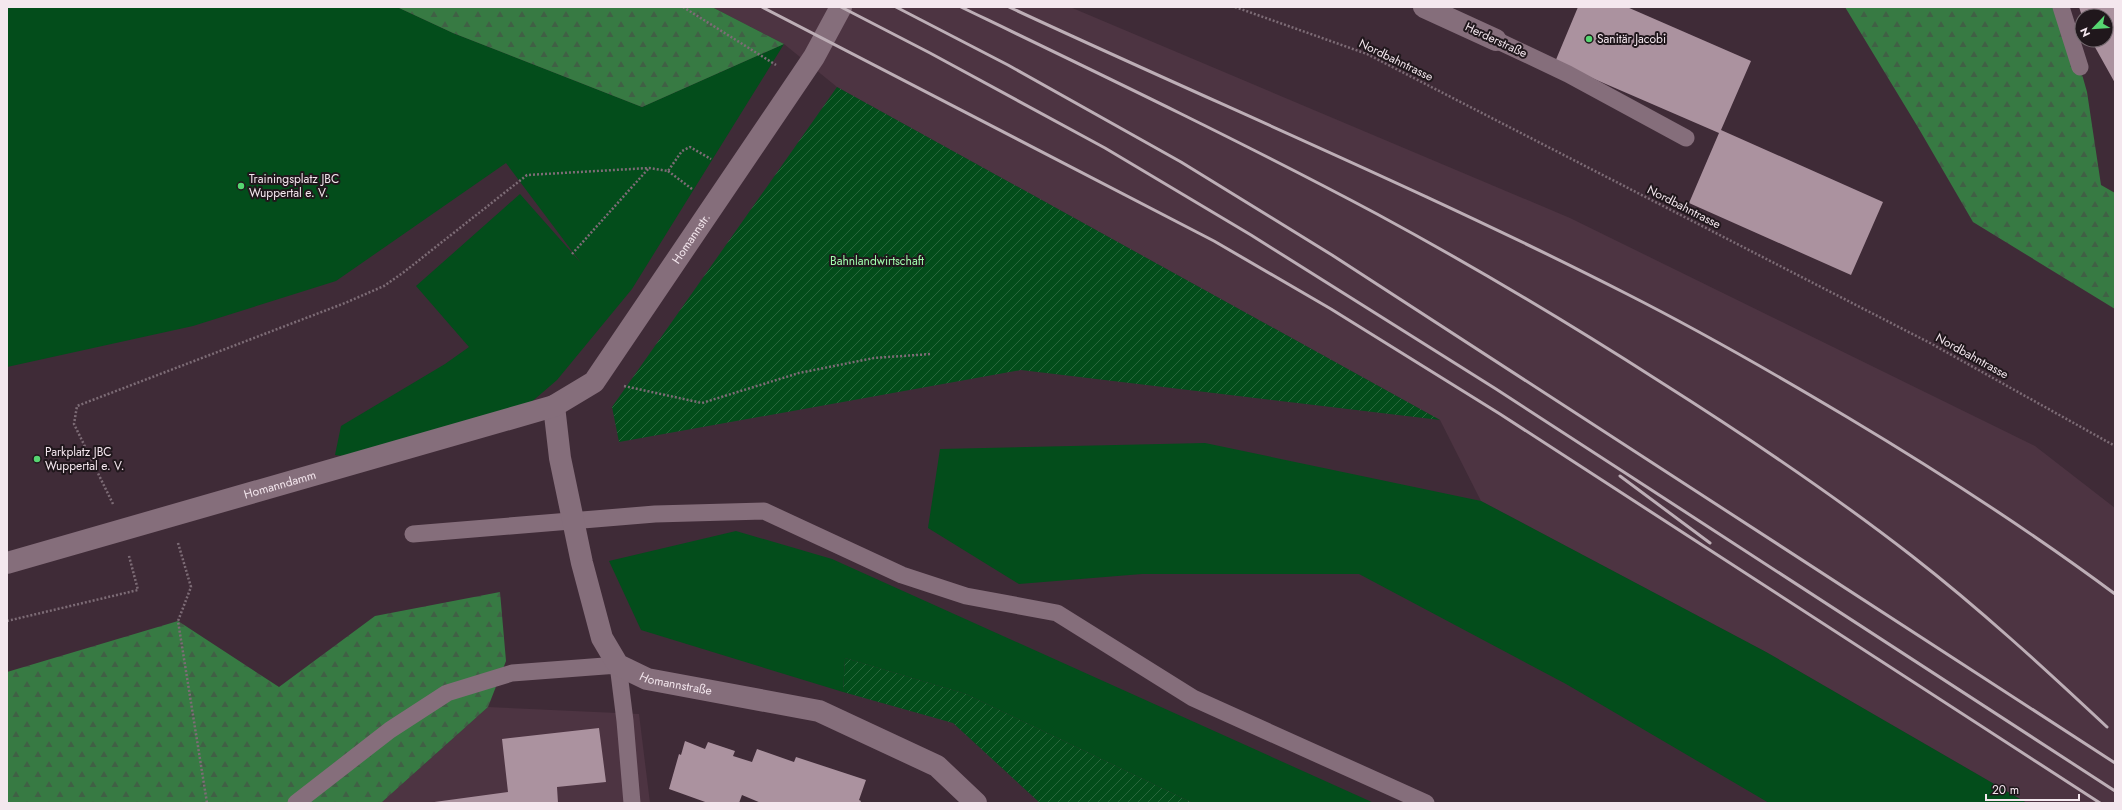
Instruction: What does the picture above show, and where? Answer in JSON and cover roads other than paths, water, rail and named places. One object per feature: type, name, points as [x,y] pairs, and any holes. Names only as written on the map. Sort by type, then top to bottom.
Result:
[{"type":"street","name":"Homannstr.","points":[[554,406],[594,382],[814,57],[841,7]]},
{"type":"street","name":"Herderstraße","points":[[1424,7],[1496,40]]},
{"type":"street","points":[[554,406],[560,458],[582,563],[602,638],[618,665]]},
{"type":"street","name":"Homanndamm","points":[[7,563],[554,406]]},
{"type":"street","name":"Homannstraße","points":[[618,665],[647,679],[819,711],[937,766],[976,803]]},
{"type":"lane","points":[[2061,7],[2080,67]]},
{"type":"lane","name":"Herderstraße","points":[[1496,40],[1568,74],[1686,138]]},
{"type":"lane","points":[[413,534],[655,514],[764,511],[902,575],[966,596],[1057,613],[1193,698],[1426,803]]},
{"type":"lane","points":[[296,803],[390,730],[447,693],[512,673],[618,665],[625,721],[632,803]]},
{"type":"railway","points":[[762,7],[1214,241],[1331,309],[1500,414],[2100,803]]},
{"type":"railway","points":[[841,7],[930,53],[1105,148],[1251,235],[1496,389],[2115,791]]},
{"type":"railway","points":[[896,7],[1008,65],[1181,162],[1332,255],[2115,763]]},
{"type":"railway","points":[[961,7],[1222,134],[1377,214],[1484,274],[1624,359],[1756,444],[1819,487],[1912,556],[1987,618],[2107,727]]},
{"type":"railway","points":[[1009,7],[1474,219],[1683,323],[1793,385],[1916,459],[2017,524],[2115,594]]},
{"type":"railway","points":[[1620,476],[1710,543]]},
{"type":"place","name":"Sanitär Jacobi","points":[[1589,39]]},
{"type":"place","name":"Trainingsplatz JBC Wuppertal e. V.","points":[[241,186]]},
{"type":"place","name":"Parkplatz JBC Wuppertal e. V.","points":[[37,459]]},
{"type":"park label","name":"Bahnlandwirtschaft","points":[[877,261]]}]
